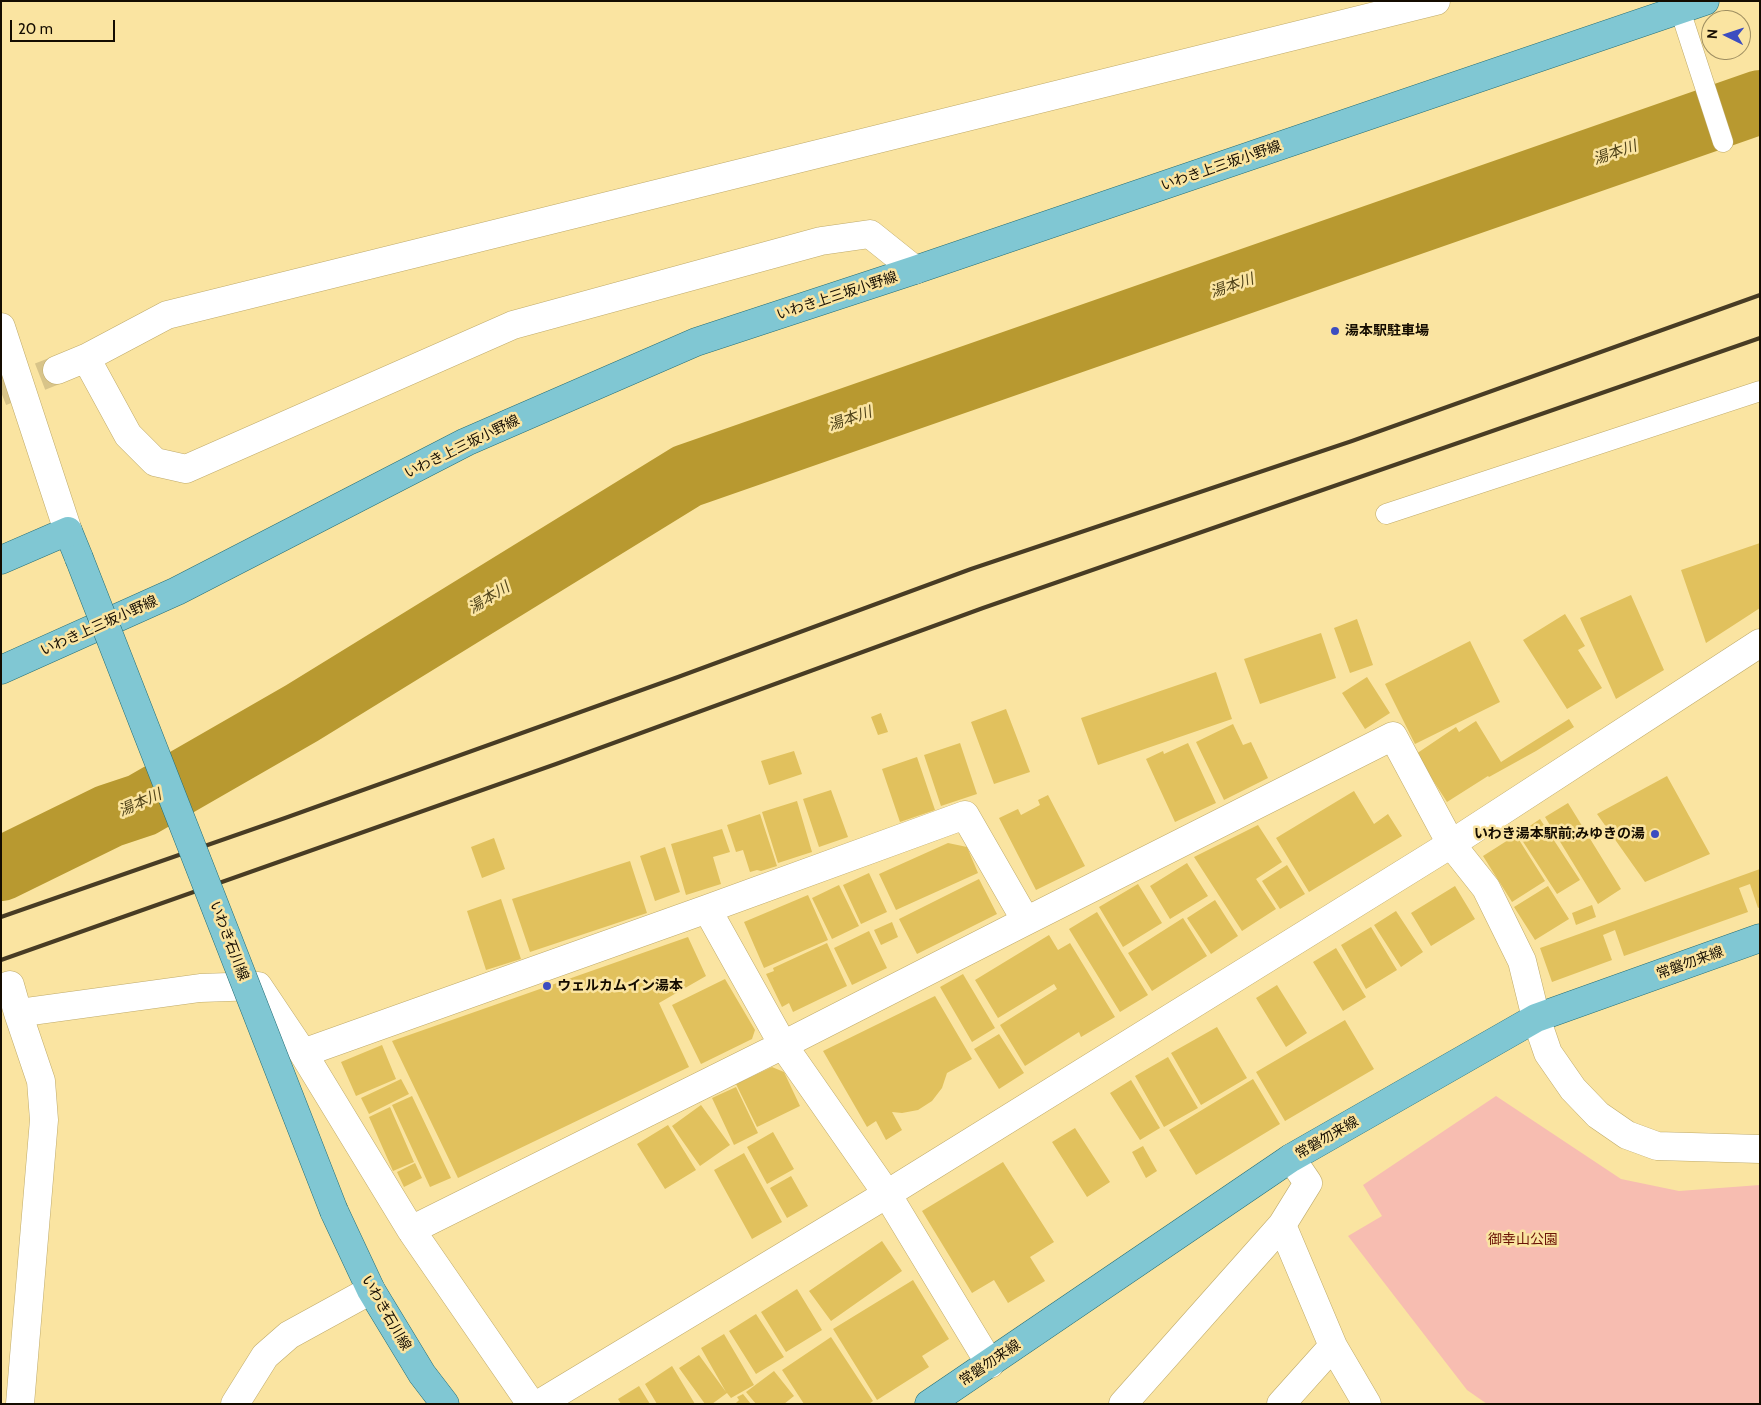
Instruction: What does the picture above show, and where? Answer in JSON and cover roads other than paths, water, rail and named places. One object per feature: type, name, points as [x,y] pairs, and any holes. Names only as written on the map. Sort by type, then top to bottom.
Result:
[{"type":"main road","name":"いわき上三坂小野線","points":[[1,670],[177,591],[466,442],[696,342],[915,270],[1686,4]]},
{"type":"main road","name":"いわき石川線","points":[[68,531],[334,1211],[370,1290],[422,1374],[445,1404]]},
{"type":"main road","points":[[1,560],[68,531]]},
{"type":"main road","name":"常磐勿来線","points":[[929,1404],[1291,1158],[1536,1018],[1760,938]]},
{"type":"street","points":[[56,370],[86,358],[167,315],[1436,1]]},
{"type":"street","points":[[86,358],[128,435],[155,462],[186,469],[513,325],[821,241],[870,234],[915,270]]},
{"type":"street","points":[[1,327],[68,531]]},
{"type":"street","points":[[539,1404],[887,1194],[1451,844],[1760,643]]},
{"type":"street","points":[[411,1230],[783,1045],[1393,736],[1451,844],[1486,888],[1522,961],[1536,1018],[1548,1053],[1573,1089],[1598,1115],[1628,1135],[1657,1146],[1760,1149]]},
{"type":"street","points":[[302,1053],[707,910],[965,815],[1026,921]]},
{"type":"street","points":[[707,910],[783,1045],[887,1194],[990,1364]]},
{"type":"street","points":[[1,988],[10,985],[41,1082],[44,1120],[20,1404]]},
{"type":"street","points":[[18,1012],[200,988],[258,986],[302,1053],[411,1230],[531,1404]]},
{"type":"street","points":[[1123,1404],[1282,1225],[1308,1183],[1291,1158]]},
{"type":"street","points":[[1282,1225],[1333,1346],[1366,1404]]},
{"type":"street","points":[[235,1404],[266,1356],[289,1335],[370,1290]]},
{"type":"street","points":[[1281,1404],[1333,1346]]},
{"type":"lane","points":[[1686,4],[1708,92],[1723,142]]},
{"type":"lane","points":[[1386,514],[1760,391]]},
{"type":"waterway","name":"湯本川","points":[[1,869],[109,816],[142,805],[302,713],[687,476],[1760,102]]},
{"type":"tunnel","points":[[1,392],[57,370]]},
{"type":"railway","points":[[1,917],[285,818],[678,677],[971,569],[1352,441],[1760,295]]},
{"type":"railway","points":[[1,960],[556,764],[983,608],[1760,338]]},
{"type":"place","name":"湯本駅駐車場","points":[[1335,331]]},
{"type":"place","name":"いわき湯本駅前;みゆきの湯","points":[[1655,834]]},
{"type":"place","name":"ウェルカムイン湯本","points":[[547,986]]},
{"type":"park label","name":"御幸山公園","points":[[1523,1240]]}]
